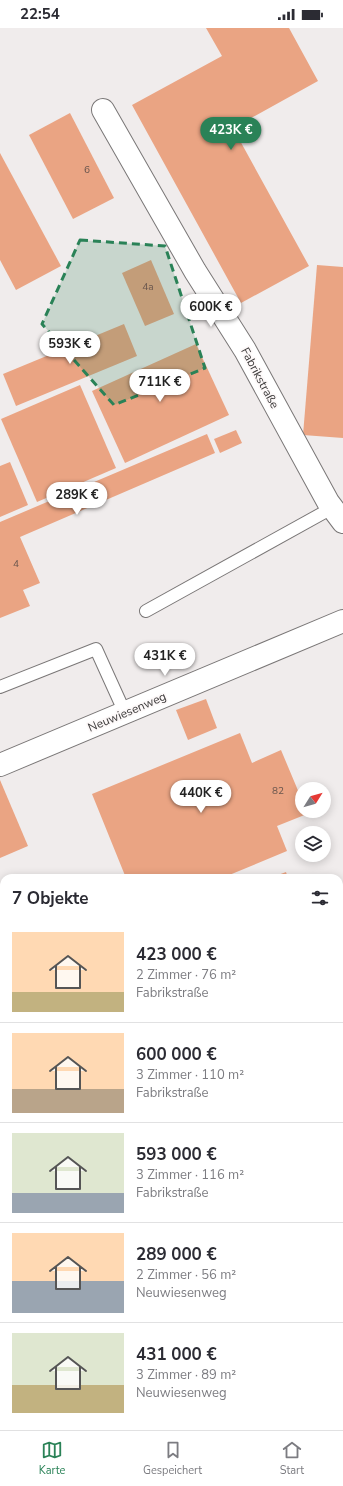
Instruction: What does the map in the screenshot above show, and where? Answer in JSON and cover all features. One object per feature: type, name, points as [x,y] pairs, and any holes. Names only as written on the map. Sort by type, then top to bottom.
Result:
[{"type":"street","name":"Fabrikstraße","points":[[103,110],[195,271],[245,350],[289,434],[338,515]]},
{"type":"street","name":"Neuwiesenweg","points":[[0,765],[343,621]]},
{"type":"lane","points":[[146,611],[338,515]]},
{"type":"lane","points":[[0,688],[96,649],[124,713]]},
{"type":"highlighted area","points":[[80,240],[165,246],[205,368],[114,405],[42,324]]},
{"type":"building","points":[[206,28],[289,28],[318,81],[233,128],[309,266],[241,303],[132,105],[222,56]]},
{"type":"building","points":[[70,113],[114,198],[73,219],[29,135]]},
{"type":"building","points":[[0,153],[61,266],[16,290],[0,260]]},
{"type":"building","points":[[151,260],[174,314],[145,326],[122,273]]},
{"type":"building","points":[[317,265],[343,267],[343,438],[303,435]]},
{"type":"building","points":[[124,324],[137,356],[16,406],[3,374]]},
{"type":"building","points":[[196,344],[229,415],[125,463],[92,391]]},
{"type":"building","points":[[80,385],[116,468],[37,502],[1,419]]},
{"type":"building","points":[[236,430],[242,443],[220,453],[214,439]]},
{"type":"building","points":[[207,434],[215,453],[20,537],[40,583],[23,590],[30,606],[0,618],[0,522]]},
{"type":"building","points":[[10,462],[28,505],[0,517],[0,466]]},
{"type":"building","points":[[206,699],[217,728],[188,740],[176,710]]},
{"type":"building","points":[[240,733],[252,763],[281,750],[295,783],[295,818],[297,818],[277,826],[287,851],[232,874],[124,874],[92,794]]},
{"type":"building","points":[[0,780],[28,846],[0,858]]}]
